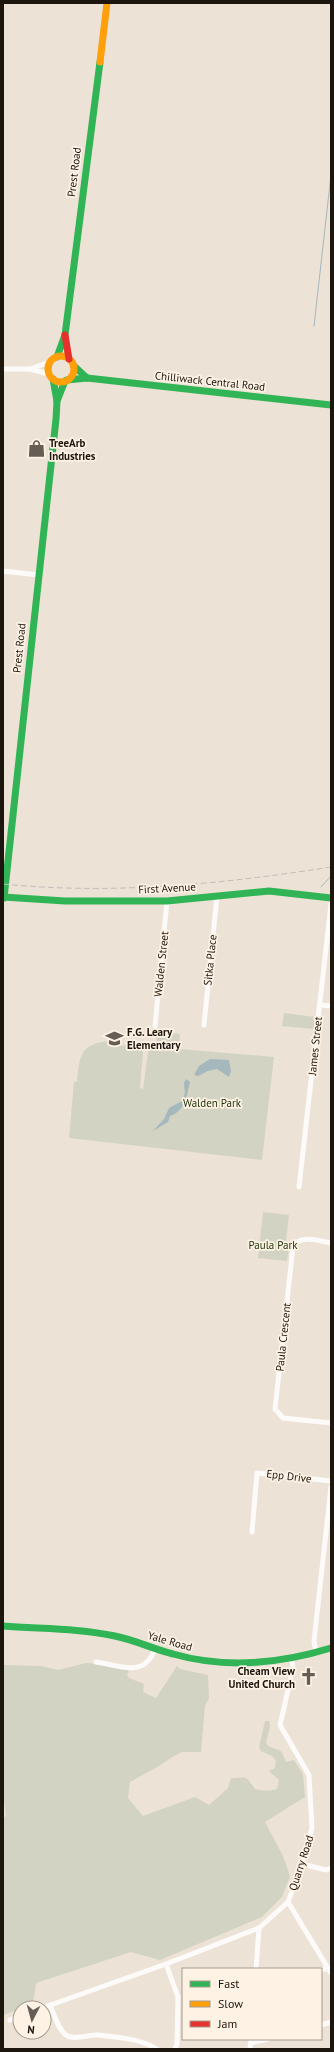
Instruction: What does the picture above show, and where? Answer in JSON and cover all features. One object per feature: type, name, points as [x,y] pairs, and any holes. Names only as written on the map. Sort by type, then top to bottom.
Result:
[{"type":"street","name":"Prest Road","points":[[57,357],[65,335],[106,3]]},
{"type":"street","name":"Prest Road","points":[[65,335],[69,359]]},
{"type":"street","points":[[3,369],[30,369],[50,362],[57,357],[65,357],[69,359],[87,378]]},
{"type":"street","points":[[50,362],[48,366],[51,377]]},
{"type":"street","points":[[30,369],[51,377],[59,382],[66,381],[73,374],[74,366]]},
{"type":"street","name":"Prest Road","points":[[51,377],[57,401]]},
{"type":"street","name":"Chilliwack Central Road","points":[[66,381],[87,378],[331,405]]},
{"type":"street","name":"Prest Road","points":[[3,898],[57,401],[66,381]]},
{"type":"street","points":[[3,571],[38,575]]},
{"type":"street","name":"First Avenue","points":[[3,898],[65,901],[167,901],[268,891],[331,898]]},
{"type":"street","name":"Sitka Place","points":[[204,1025],[217,896]]},
{"type":"street","name":"Walden Street","points":[[155,1026],[167,901]]},
{"type":"street","name":"James Street","points":[[299,1187],[331,904]]},
{"type":"street","points":[[320,1005],[331,1006]]},
{"type":"street","name":"Paula Crescent","points":[[331,1243],[301,1239],[296,1242],[293,1247],[275,1409],[283,1418],[331,1423]]},
{"type":"street","name":"Epp Drive","points":[[252,1532],[257,1472],[331,1481]]},
{"type":"street","points":[[316,1653],[314,1641],[331,1487]]},
{"type":"street","name":"Yale Road","points":[[3,1626],[108,1635],[189,1659],[215,1662],[264,1663],[292,1660],[331,1648]]},
{"type":"street","points":[[96,1662],[130,1668],[136,1667],[147,1662],[155,1649]]},
{"type":"street","name":"Quarry Road","points":[[52,2004],[166,1964],[259,1928],[288,1902],[302,1864],[312,1828],[309,1775],[280,1725],[293,1668],[292,1660]]},
{"type":"street","points":[[302,1864],[326,1870],[331,1868]]},
{"type":"street","points":[[288,1902],[330,1971]]},
{"type":"street","points":[[256,1968],[259,1928]]},
{"type":"street","points":[[166,1964],[178,1997],[177,2044],[175,2049]]},
{"type":"street","points":[[52,2009],[61,2028],[66,2035],[72,2038],[98,2035],[144,2043],[157,2049]]},
{"type":"street","points":[[251,2044],[265,2040]]},
{"type":"green space","points":[[284,1013],[315,1017],[314,1029],[282,1026]]},
{"type":"green space","name":"Walden Park","points":[[157,1032],[180,1034],[179,1049],[274,1057],[262,1160],[69,1138],[74,1082],[77,1082],[80,1062],[86,1049],[98,1043],[119,1040],[121,1045],[142,1048],[140,1088],[143,1089],[149,1045],[156,1046]]},
{"type":"green space","name":"Paula Park","points":[[263,1212],[289,1215],[286,1241],[290,1242],[287,1261],[258,1258]]},
{"type":"green space","points":[[86,1663],[109,1665],[129,1671],[127,1675],[129,1678],[144,1684],[143,1692],[156,1698],[177,1666],[180,1669],[208,1675],[209,1698],[205,1706],[201,1752],[182,1752],[130,1782],[128,1798],[143,1816],[195,1797],[209,1805],[228,1788],[231,1778],[245,1778],[255,1789],[277,1789],[279,1780],[269,1771],[275,1768],[276,1761],[272,1756],[261,1751],[259,1747],[265,1721],[269,1721],[270,1727],[266,1742],[268,1746],[281,1751],[286,1762],[294,1760],[303,1774],[305,1797],[265,1822],[283,1856],[290,1876],[282,1897],[262,1917],[160,1960],[131,1952],[36,1983],[34,2000],[12,2000],[12,2012],[3,2015],[3,1818],[6,1816],[3,1792],[3,1665],[41,1666],[58,1670]]},
{"type":"shaded area","points":[[210,1059],[229,1060],[231,1071],[229,1077],[217,1069],[208,1071],[198,1076],[194,1075],[199,1066]]},
{"type":"shaded area","points":[[186,1079],[190,1082],[182,1107],[170,1116],[168,1122],[153,1131],[164,1119],[169,1108],[182,1101],[185,1093],[184,1083]]},
{"type":"waterway","points":[[314,326],[331,175]]},
{"type":"waterway","points":[[321,887],[331,876]]},
{"type":"railway","points":[[3,884],[85,888],[167,886],[208,883],[331,867]]},
{"type":"traffic: fast","points":[[57,357],[65,335],[100,62]]},
{"type":"traffic: fast","points":[[74,366],[87,378]]},
{"type":"traffic: fast","points":[[67,380],[87,378],[331,405]]},
{"type":"traffic: fast","points":[[4,898],[56,419],[57,401],[53,379]]},
{"type":"traffic: fast","points":[[57,401],[65,381]]},
{"type":"traffic: fast","points":[[3,897],[65,901],[167,901],[269,891],[331,898]]},
{"type":"traffic: fast","points":[[3,1626],[101,1633],[130,1640],[173,1654],[213,1662],[252,1663],[272,1661],[292,1658],[331,1648]]},
{"type":"traffic: slow","points":[[100,62],[107,3]]},
{"type":"traffic: slow","points":[[61,356],[70,360],[74,369],[70,378],[61,382],[52,378],[48,369],[52,360],[61,356]]},
{"type":"traffic: jam","points":[[65,335],[69,359]]},
{"type":"place","name":"TreeArb Industries","points":[[36,449]]},
{"type":"place","name":"F.G. Leary Elementary","points":[[114,1038]]},
{"type":"place","name":"Cheam View United Church","points":[[308,1677]]}]
